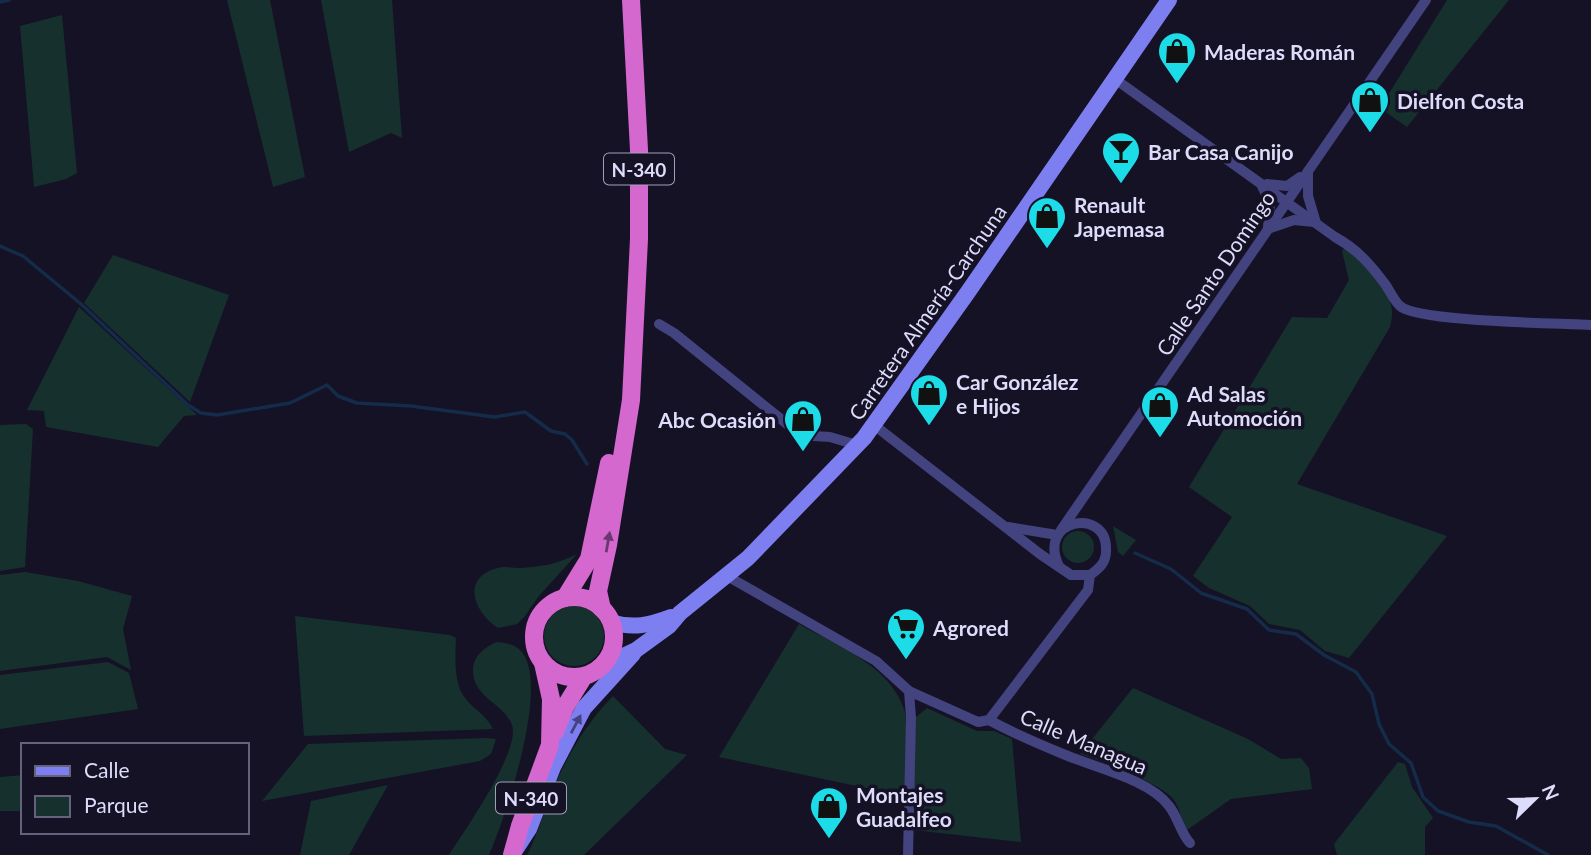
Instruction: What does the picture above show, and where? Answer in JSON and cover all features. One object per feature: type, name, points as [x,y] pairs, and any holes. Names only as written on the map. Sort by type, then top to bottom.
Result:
[{"type":"highway","name":"N-340","points":[[513,853],[520,826],[565,706],[584,676],[602,666],[613,645],[614,634],[598,591],[631,400],[639,239],[639,150],[631,0]]},
{"type":"highway","name":"N-340","points":[[550,746],[551,699],[543,663],[534,644],[534,634],[537,621],[544,611],[565,598],[589,559],[634,339]]},
{"type":"highway","points":[[565,598],[578,597],[591,601],[606,615]]},
{"type":"highway","points":[[543,663],[562,676],[584,676]]},
{"type":"main road","name":"Carretera Almería-Carchuna","points":[[636,650],[669,626],[764,543],[874,425],[1169,0]]},
{"type":"main road","points":[[606,615],[622,625],[642,625],[680,614]]},
{"type":"main road","points":[[602,666],[636,650]]},
{"type":"main road","points":[[513,853],[529,829],[553,767],[584,708],[636,650]]},
{"type":"street","name":"Calle Santo Domingo","points":[[1059,533],[1085,499],[1426,0]]},
{"type":"street","points":[[1115,79],[1356,249],[1401,307],[1413,313],[1469,319],[1591,325]]},
{"type":"street","points":[[1259,182],[1274,187],[1287,186],[1308,171]]},
{"type":"street","points":[[1308,171],[1308,196],[1316,223]]},
{"type":"street","points":[[1259,182],[1270,203],[1267,230]]},
{"type":"street","points":[[1267,230],[1294,220],[1316,223]]},
{"type":"street","points":[[659,324],[674,333],[787,424],[814,436],[830,437],[857,445]]},
{"type":"street","points":[[874,425],[1005,526],[1071,575],[1090,575],[1104,563],[1107,556],[1102,533],[1084,523],[1072,524],[1059,533],[1054,546],[1054,556],[1059,566]]},
{"type":"street","points":[[1084,523],[1085,499]]},
{"type":"street","points":[[1005,526],[1059,533]]},
{"type":"street","name":"Calle Managua","points":[[1090,575],[1088,590],[989,720],[1037,743],[1134,781],[1157,794],[1170,806],[1190,844]]},
{"type":"street","points":[[727,576],[876,661],[909,691],[978,722],[989,720]]},
{"type":"street","points":[[908,855],[911,718],[909,691]]},
{"type":"green space","points":[[227,0],[270,0],[305,177],[273,187]]},
{"type":"green space","points":[[321,0],[392,0],[402,138],[391,133],[349,152]]},
{"type":"green space","points":[[1447,0],[1509,0],[1407,127],[1380,108]]},
{"type":"green space","points":[[62,15],[77,173],[66,179],[34,187],[20,26]]},
{"type":"green space","points":[[1345,246],[1386,294],[1392,310],[1390,327],[1297,484],[1447,536],[1349,658],[1325,651],[1300,630],[1269,624],[1250,606],[1209,588],[1193,576],[1232,517],[1189,487],[1292,317],[1327,318],[1349,280],[1342,251]]},
{"type":"green space","points":[[113,255],[229,295],[190,402],[84,303]]},
{"type":"green space","points":[[79,307],[197,415],[184,416],[158,447],[46,427],[44,411],[27,410]]},
{"type":"green space","points":[[26,424],[33,429],[25,567],[0,571],[0,425]]},
{"type":"green space","points":[[1113,526],[1136,540],[1123,556],[1118,552]]},
{"type":"green space","points":[[1078,531],[1089,536],[1094,547],[1089,558],[1078,563],[1067,558],[1062,547],[1067,536]]},
{"type":"green space","points":[[577,554],[517,624],[498,628],[482,613],[477,604],[475,587],[486,573],[501,567],[520,568],[549,564]]},
{"type":"green space","points":[[25,572],[78,581],[132,596],[123,629],[131,670],[107,657],[0,671],[0,575]]},
{"type":"green space","points":[[568,606],[580,606],[599,619],[604,636],[602,648],[591,661],[580,666],[568,666],[549,653],[544,642],[544,630],[557,611]]},
{"type":"green space","points":[[295,616],[450,635],[456,638],[456,667],[460,689],[466,700],[493,729],[304,736]]},
{"type":"green space","points":[[799,624],[874,668],[897,694],[904,709],[907,736],[905,786],[899,795],[719,757]]},
{"type":"green space","points":[[497,642],[510,644],[521,651],[529,668],[531,692],[522,751],[505,812],[489,855],[449,855],[490,791],[508,753],[512,737],[512,725],[508,717],[477,687],[474,679],[473,669],[478,656]]},
{"type":"green space","points":[[108,662],[129,673],[138,709],[0,729],[0,675]]},
{"type":"green space","points":[[1133,688],[1248,739],[1281,759],[1301,758],[1309,768],[1312,789],[1231,799],[1187,830],[1174,800],[1168,794],[1130,773],[1080,754]]},
{"type":"green space","points":[[613,696],[665,749],[687,755],[584,855],[527,855],[567,760],[580,737]]},
{"type":"green space","points":[[927,708],[977,731],[994,731],[1012,739],[1021,842],[913,830],[915,718]]},
{"type":"green space","points":[[496,739],[491,754],[480,761],[262,801],[308,744]]},
{"type":"green space","points":[[1398,762],[1405,764],[1412,787],[1433,818],[1425,827],[1425,855],[1337,855],[1334,844]]},
{"type":"green space","points":[[21,775],[21,811],[0,811],[0,777]]},
{"type":"green space","points":[[388,785],[349,855],[300,855],[311,801]]},
{"type":"waterway","points":[[0,2],[9,0]]},
{"type":"waterway","points":[[0,246],[23,256],[81,304],[188,405],[201,413],[217,415],[290,403],[327,385],[338,396],[357,403],[411,406],[494,417],[525,412],[551,431],[565,434],[587,464]]},
{"type":"waterway","points":[[1135,553],[1171,569],[1201,593],[1247,609],[1269,630],[1296,634],[1324,655],[1356,672],[1372,694],[1379,724],[1389,744],[1411,763],[1423,797],[1438,811],[1469,822],[1496,826],[1548,855]]},
{"type":"place","name":"Maderas Román","points":[[1177,85]]},
{"type":"place","name":"Dielfon Costa","points":[[1370,134]]},
{"type":"place","name":"Bar Casa Canijo","points":[[1121,185]]},
{"type":"place","name":"Renault Japemasa","points":[[1047,250]]},
{"type":"place","name":"Car González e Hijos","points":[[929,427]]},
{"type":"place","name":"Ad Salas Automoción","points":[[1160,439]]},
{"type":"place","name":"Abc Ocasión","points":[[803,453]]},
{"type":"place","name":"Agrored","points":[[906,661]]},
{"type":"place","name":"Montajes Guadalfeo","points":[[829,840]]}]
